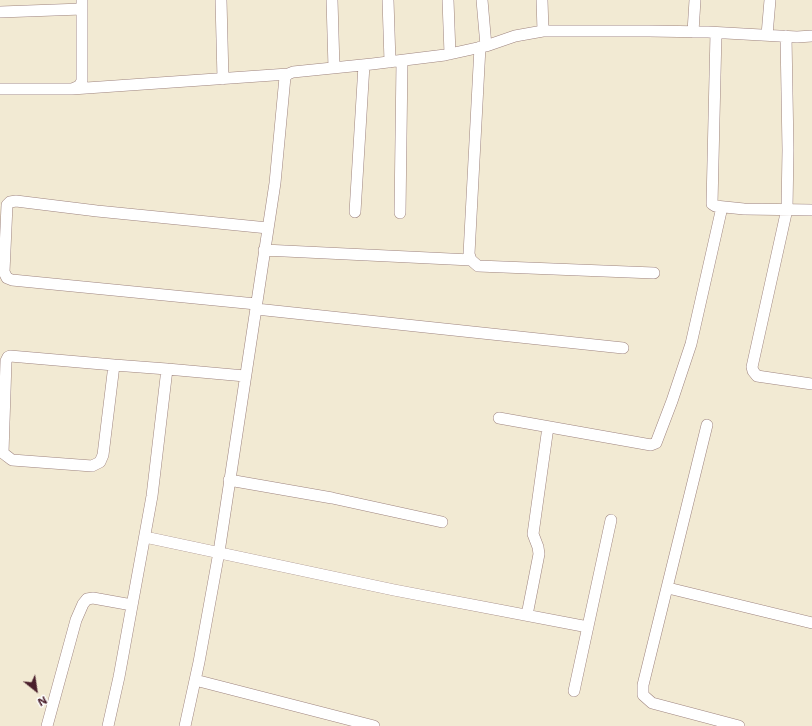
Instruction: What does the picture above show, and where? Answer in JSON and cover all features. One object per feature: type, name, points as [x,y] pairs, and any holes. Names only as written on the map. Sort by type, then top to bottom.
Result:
[{"type":"street","points":[[221,0],[223,79]]},
{"type":"street","points":[[332,0],[334,68]]},
{"type":"street","points":[[388,0],[390,62]]},
{"type":"street","points":[[448,0],[450,54]]},
{"type":"street","points":[[482,0],[483,47],[469,254],[471,260],[478,266],[654,273]]},
{"type":"street","points":[[542,0],[543,31]]},
{"type":"street","points":[[693,32],[695,0]]},
{"type":"street","points":[[767,35],[770,0]]},
{"type":"street","points":[[0,12],[82,5],[82,81],[79,86],[72,89]]},
{"type":"street","points":[[0,89],[72,89],[288,74],[293,72],[450,54],[483,47],[515,36],[543,31],[693,32],[812,36]]},
{"type":"street","points":[[716,33],[712,204],[715,206],[744,209],[812,210]]},
{"type":"street","points":[[786,36],[788,150],[787,209],[752,367],[757,376],[812,382]]},
{"type":"street","points":[[400,213],[402,60]]},
{"type":"street","points":[[355,212],[364,65]]},
{"type":"street","points":[[185,726],[219,552],[275,183],[285,77],[288,74]]},
{"type":"street","points":[[268,228],[97,211],[16,201],[10,202],[7,205],[4,272],[7,278],[12,280],[623,348]]},
{"type":"street","points":[[499,418],[651,445],[656,443],[672,401],[690,344],[722,207]]},
{"type":"street","points":[[264,250],[471,260]]},
{"type":"street","points":[[114,365],[103,455],[100,462],[92,466],[12,460],[1,454],[6,361],[10,356],[245,376]]},
{"type":"street","points":[[108,726],[152,496],[167,369]]},
{"type":"street","points":[[707,425],[643,685],[643,695],[652,703],[739,726]]},
{"type":"street","points":[[527,615],[538,554],[538,547],[533,534],[548,427]]},
{"type":"street","points":[[229,480],[332,498],[442,522]]},
{"type":"street","points":[[574,691],[611,520]]},
{"type":"street","points":[[145,537],[394,590],[588,627]]},
{"type":"street","points":[[668,588],[812,623]]},
{"type":"street","points":[[47,726],[76,620],[83,604],[87,599],[93,598],[132,605]]},
{"type":"street","points":[[195,680],[374,726]]}]
